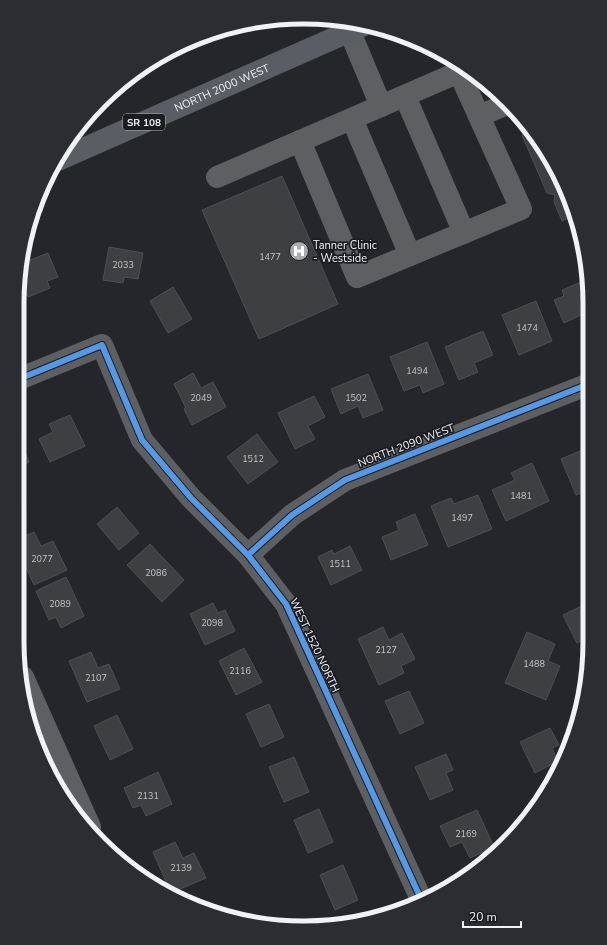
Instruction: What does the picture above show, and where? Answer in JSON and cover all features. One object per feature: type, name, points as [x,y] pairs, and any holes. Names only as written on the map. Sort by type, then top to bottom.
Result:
[{"type":"main road","name":"NORTH 2000 WEST","points":[[68,153],[356,29]]},
{"type":"street","points":[[357,29],[381,106]]},
{"type":"street","points":[[217,177],[460,71]]},
{"type":"street","points":[[300,141],[357,277],[520,209],[479,116],[465,75]]},
{"type":"street","points":[[405,96],[464,233]]},
{"type":"street","points":[[479,116],[502,107]]},
{"type":"street","points":[[352,119],[410,255]]},
{"type":"street","name":"WEST 1520 NORTH","points":[[24,377],[102,345],[142,440],[191,498],[248,555],[286,604],[419,896]]},
{"type":"street","name":"NORTH 2090 WEST","points":[[248,555],[292,515],[345,480],[583,386]]},
{"type":"street","points":[[28,687],[85,816]]},
{"type":"building","points":[[525,134],[546,164],[562,197],[569,218],[562,221],[554,202],[555,195],[547,193],[522,135]]},
{"type":"building","points":[[282,176],[338,304],[259,339],[202,210]]},
{"type":"building","points":[[109,247],[143,253],[138,279],[124,277],[123,283],[103,280]]},
{"type":"building","points":[[48,253],[58,277],[47,281],[50,288],[28,297],[25,289],[27,261]]},
{"type":"building","points":[[582,282],[583,320],[581,315],[564,323],[554,300],[564,296],[562,290]]},
{"type":"building","points":[[173,287],[192,319],[168,333],[150,301]]},
{"type":"building","points":[[536,301],[552,341],[519,355],[502,315]]},
{"type":"building","points":[[483,331],[493,355],[474,363],[478,372],[459,380],[445,347]]},
{"type":"building","points":[[427,342],[444,384],[423,393],[420,385],[404,391],[390,357]]},
{"type":"building","points":[[193,373],[201,388],[213,382],[226,407],[192,425],[184,409],[186,408],[174,384]]},
{"type":"building","points":[[368,374],[383,410],[363,418],[358,406],[341,414],[331,389]]},
{"type":"building","points":[[314,396],[325,417],[308,426],[315,439],[295,449],[278,413]]},
{"type":"building","points":[[70,415],[85,446],[50,462],[39,439],[53,432],[49,424]]},
{"type":"building","points":[[257,434],[278,462],[248,484],[227,457]]},
{"type":"building","points":[[24,450],[29,462],[24,464]]},
{"type":"building","points":[[583,450],[583,492],[576,495],[561,459]]},
{"type":"building","points":[[532,463],[549,501],[506,521],[492,490],[515,480],[511,473]]},
{"type":"building","points":[[478,495],[492,529],[448,547],[431,506],[451,498],[454,504]]},
{"type":"building","points":[[117,507],[139,533],[119,550],[97,524]]},
{"type":"building","points":[[415,514],[428,545],[391,560],[382,537],[399,530],[396,522]]},
{"type":"building","points":[[34,532],[41,546],[53,541],[67,570],[34,585],[24,562],[24,536]]},
{"type":"building","points":[[150,544],[184,580],[162,602],[127,565]]},
{"type":"building","points":[[350,546],[362,570],[331,585],[318,557],[332,550],[334,554]]},
{"type":"building","points":[[66,577],[84,616],[61,628],[56,617],[49,620],[36,591]]},
{"type":"building","points":[[213,603],[218,613],[225,610],[235,631],[205,645],[190,614]]},
{"type":"building","points":[[583,605],[583,640],[577,643],[563,615]]},
{"type":"building","points":[[383,627],[389,640],[402,633],[415,659],[401,666],[404,673],[379,685],[358,639]]},
{"type":"building","points":[[527,632],[555,644],[548,661],[560,666],[546,700],[505,683]]},
{"type":"building","points":[[244,648],[262,682],[236,695],[219,661]]},
{"type":"building","points":[[91,652],[98,668],[109,664],[120,689],[87,702],[69,661]]},
{"type":"building","points":[[409,691],[424,723],[400,734],[385,701]]},
{"type":"building","points":[[269,704],[284,737],[261,747],[246,714]]},
{"type":"building","points":[[117,715],[133,749],[110,760],[94,726]]},
{"type":"building","points":[[550,728],[559,745],[552,748],[557,759],[555,762],[535,773],[520,742]]},
{"type":"building","points":[[446,754],[453,770],[446,773],[453,790],[430,800],[415,767]]},
{"type":"building","points":[[294,757],[309,792],[284,802],[269,767]]},
{"type":"building","points":[[158,772],[172,804],[146,816],[141,805],[133,808],[124,788]]},
{"type":"building","points":[[319,809],[333,842],[308,853],[294,820]]},
{"type":"building","points":[[477,810],[494,846],[470,858],[462,842],[450,847],[440,826]]},
{"type":"building","points":[[175,842],[183,858],[194,853],[206,878],[177,890],[168,886],[153,852]]},
{"type":"building","points":[[343,865],[358,900],[335,910],[320,875]]},
{"type":"cycle path","points":[[24,377],[102,345],[142,440],[191,498],[248,555],[286,604],[419,896]]},
{"type":"cycle path","points":[[248,555],[292,515],[345,480],[583,386]]},
{"type":"place","name":"Tanner Clinic - Westside","points":[[299,251]]}]
